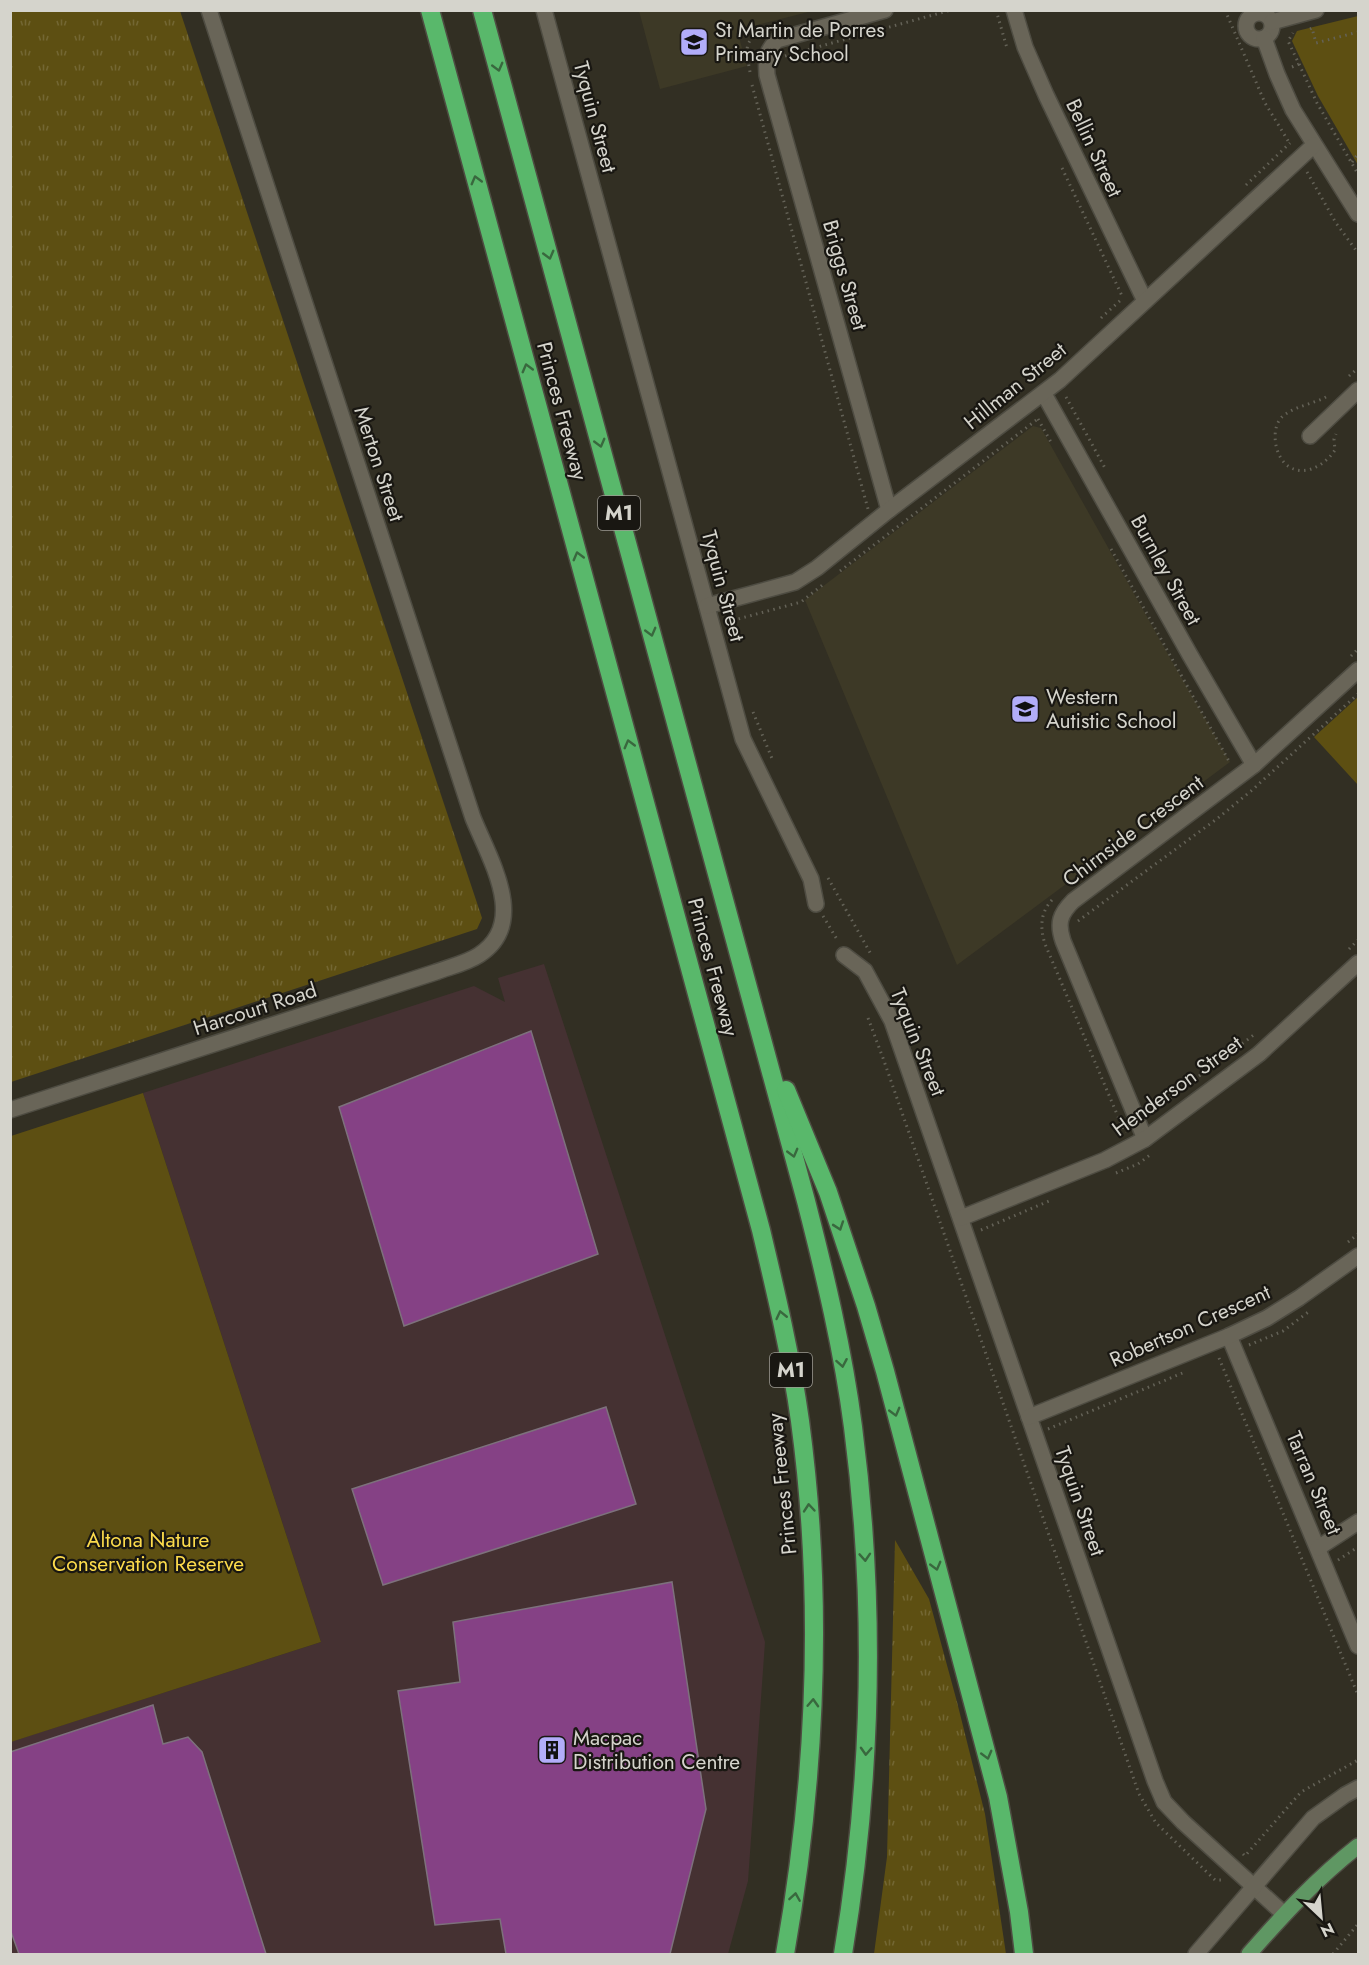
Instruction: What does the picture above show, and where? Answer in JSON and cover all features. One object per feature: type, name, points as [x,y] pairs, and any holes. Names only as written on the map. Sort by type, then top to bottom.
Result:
[{"type":"highway","name":"Princes Freeway","points":[[430,10],[755,1207],[777,1296],[792,1373],[801,1431],[810,1519],[815,1617],[806,1813],[801,1862],[785,1954]]},
{"type":"highway","name":"Princes Freeway","points":[[483,10],[806,1201],[828,1291],[853,1425],[861,1503],[868,1618],[868,1717],[860,1834],[843,1954]]},
{"type":"highway","points":[[756,1015],[828,1192],[867,1306],[998,1797],[1019,1912],[1024,1954]]},
{"type":"main road","points":[[1249,1954],[1327,1870],[1359,1846]]},
{"type":"street","name":"Merton Street","points":[[209,10],[466,796],[504,898],[505,916],[501,930]]},
{"type":"street","name":"Tyquin Street","points":[[544,10],[743,739],[811,879],[816,904]]},
{"type":"street","points":[[773,54],[777,40],[787,36],[885,10]]},
{"type":"street","name":"Bellin Street","points":[[1014,10],[1025,46],[1041,85],[1145,301]]},
{"type":"street","points":[[1279,21],[1264,14],[1252,13],[1246,26],[1249,34],[1256,38],[1264,38],[1279,21],[1317,10]]},
{"type":"street","points":[[1264,38],[1286,95],[1314,145],[1359,214]]},
{"type":"street","name":"Briggs Street","points":[[773,54],[767,75],[887,503]]},
{"type":"street","name":"Hillman Street","points":[[707,606],[795,582],[817,568],[887,503],[1044,394],[1314,145]]},
{"type":"street","points":[[1310,436],[1359,390]]},
{"type":"street","name":"Burnley Street","points":[[1044,394],[1254,765]]},
{"type":"street","name":"Chirnside Crescent","points":[[1145,1139],[1063,941],[1059,929],[1060,918],[1073,901],[1254,765],[1359,670]]},
{"type":"street","name":"Harcourt Road","points":[[10,1110],[477,957],[492,945],[501,930]]},
{"type":"street","name":"Tyquin Street","points":[[844,955],[865,970],[892,1021],[1164,1802],[1284,1914]]},
{"type":"street","name":"Henderson Street","points":[[961,1218],[1105,1160],[1145,1139],[1259,1053],[1359,963]]},
{"type":"street","name":"Robertson Crescent","points":[[1029,1417],[1229,1336],[1291,1303],[1359,1256]]},
{"type":"street","name":"Tarran Street","points":[[1229,1336],[1359,1646]]},
{"type":"street","points":[[1318,1548],[1359,1522]]},
{"type":"street","points":[[1196,1954],[1313,1818],[1359,1788]]},
{"type":"path","points":[[773,54],[951,10]]},
{"type":"path","points":[[1225,10],[1265,103],[1336,223],[1359,253]]},
{"type":"path","points":[[1279,21],[1293,33],[1312,28],[1316,43],[1359,32]]},
{"type":"path","points":[[750,73],[747,44],[751,38],[770,27]]},
{"type":"path","points":[[1299,64],[1317,103],[1359,174]]},
{"type":"path","points":[[752,83],[867,509],[887,503]]},
{"type":"path","points":[[1240,190],[1290,143]]},
{"type":"path","points":[[1352,162],[1359,154]]},
{"type":"path","points":[[1099,321],[1123,298]]},
{"type":"path","points":[[1076,922],[1235,805],[1359,694]]},
{"type":"path","points":[[1057,895],[1048,903],[1041,930],[1124,1134],[1258,1032]]},
{"type":"path","points":[[816,904],[832,928],[844,955]]},
{"type":"path","points":[[1342,955],[1359,940]]},
{"type":"path","points":[[1147,1102],[1151,1113]]},
{"type":"path","points":[[1340,1248],[1359,1234]]},
{"type":"path","points":[[1219,1358],[1359,1695]]},
{"type":"path","points":[[1333,1954],[1359,1924]]},
{"type":"shaded area","name":"St Martin de Porres Primary School","points":[[639,10],[812,11],[737,30],[747,66],[660,89]]},
{"type":"shaded area","name":"Western Autistic School","points":[[1033,426],[1041,428],[1230,762],[957,965],[805,600]]},
{"type":"shaded area","points":[[544,964],[765,1642],[748,1881],[728,1954],[11,1954],[10,1742],[321,1642],[143,1093],[474,986],[505,1002],[498,978]]},
{"type":"green space","points":[[10,11],[180,11],[482,918],[477,929],[11,1082]]},
{"type":"green space","points":[[1358,16],[1358,165],[1318,96],[1292,41],[1297,31]]},
{"type":"green space","points":[[1358,697],[1358,785],[1314,737]]},
{"type":"green space","name":"Altona Nature Conservation Reserve","points":[[143,1093],[321,1642],[11,1742],[11,1136]]},
{"type":"green space","points":[[895,1540],[929,1599],[957,1702],[985,1814],[1006,1954],[874,1954],[887,1857]]},
{"type":"building","points":[[531,1031],[598,1254],[404,1326],[339,1107]]},
{"type":"building","points":[[606,1407],[636,1504],[383,1585],[352,1489]]},
{"type":"building","name":"Macpac Distribution Centre","points":[[672,1582],[706,1809],[670,1954],[506,1954],[500,1919],[435,1925],[398,1691],[460,1682],[453,1622]]},
{"type":"building","points":[[153,1705],[163,1744],[188,1737],[202,1752],[266,1954],[19,1954],[10,1929],[10,1752]]},
{"type":"place","name":"St Martin de Porres Primary School","points":[[694,42]]},
{"type":"place","name":"Western Autistic School","points":[[1025,709]]},
{"type":"place","name":"Macpac Distribution Centre","points":[[552,1750]]}]
